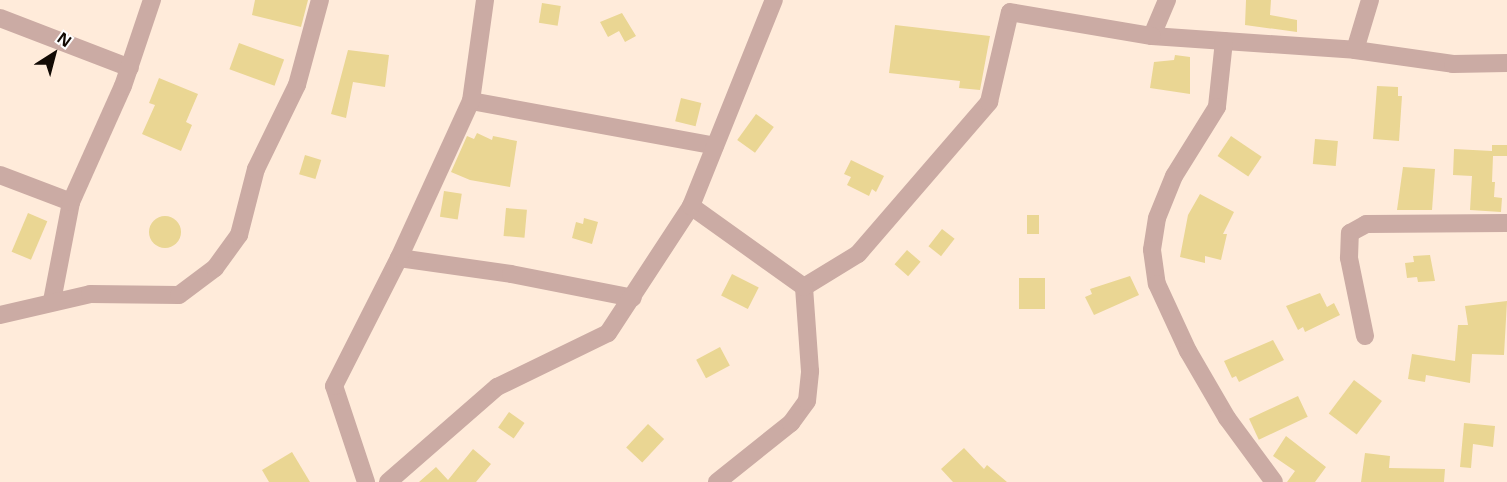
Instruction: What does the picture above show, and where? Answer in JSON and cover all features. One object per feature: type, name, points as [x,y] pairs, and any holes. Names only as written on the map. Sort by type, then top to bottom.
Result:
[{"type":"street","points":[[52,301],[71,201],[130,68],[152,0]]},
{"type":"street","points":[[0,315],[52,301],[90,294],[179,295],[215,268],[238,235],[256,169],[297,85],[320,0]]},
{"type":"street","points":[[366,482],[334,386],[399,258],[471,101],[485,0]]},
{"type":"street","points":[[388,482],[497,387],[608,333],[691,206],[774,0]]},
{"type":"street","points":[[1152,36],[1167,0]]},
{"type":"street","points":[[1355,50],[1370,0]]},
{"type":"street","points":[[804,287],[858,254],[989,102],[1010,6],[1152,36],[1355,50],[1453,64],[1507,63]]},
{"type":"street","points":[[0,18],[130,68]]},
{"type":"street","points":[[1224,41],[1217,106],[1174,176],[1157,218],[1152,250],[1157,284],[1188,351],[1227,418],[1274,482]]},
{"type":"street","points":[[471,101],[715,146]]},
{"type":"street","points":[[0,176],[71,201]]},
{"type":"street","points":[[691,206],[804,287]]},
{"type":"street","points":[[1365,336],[1349,258],[1350,233],[1366,224],[1507,223]]},
{"type":"street","points":[[399,258],[511,274],[633,298]]},
{"type":"street","points":[[717,482],[791,423],[807,401],[810,371],[804,287]]},
{"type":"building","points":[[255,0],[308,0],[301,27],[252,15]]},
{"type":"building","points":[[1246,0],[1271,0],[1270,15],[1297,20],[1297,32],[1245,25]]},
{"type":"building","points":[[542,3],[561,6],[558,26],[539,23]]},
{"type":"building","points":[[622,13],[636,36],[625,42],[619,31],[608,37],[600,22]]},
{"type":"building","points":[[895,25],[990,36],[980,90],[959,88],[960,81],[889,73]]},
{"type":"building","points":[[239,43],[284,59],[275,86],[229,69]]},
{"type":"building","points":[[348,50],[389,55],[385,87],[353,82],[346,118],[331,114]]},
{"type":"building","points":[[1175,55],[1190,57],[1190,94],[1150,88],[1154,62],[1174,60]]},
{"type":"building","points":[[159,78],[198,94],[186,122],[192,125],[181,151],[142,134],[155,105],[149,103]]},
{"type":"building","points":[[1377,86],[1398,87],[1398,96],[1402,96],[1399,141],[1373,139]]},
{"type":"building","points":[[681,98],[701,103],[696,126],[675,121]]},
{"type":"building","points":[[756,114],[774,127],[755,153],[737,140]]},
{"type":"building","points":[[477,133],[492,140],[493,136],[517,141],[510,187],[470,180],[451,172],[467,136],[474,139]]},
{"type":"building","points":[[1231,136],[1262,157],[1248,177],[1218,156]]},
{"type":"building","points":[[1315,139],[1338,141],[1336,166],[1313,164]]},
{"type":"building","points":[[1492,145],[1507,145],[1507,156],[1493,156],[1494,197],[1502,198],[1501,212],[1470,210],[1472,176],[1453,175],[1454,149],[1492,151]]},
{"type":"building","points":[[305,155],[321,160],[315,179],[299,174]]},
{"type":"building","points":[[851,160],[884,176],[876,192],[872,189],[869,196],[847,185],[851,177],[844,174]]},
{"type":"building","points":[[1403,167],[1435,169],[1432,210],[1397,210]]},
{"type":"building","points":[[444,191],[462,194],[458,219],[440,217]]},
{"type":"building","points":[[1200,194],[1234,212],[1223,234],[1227,234],[1221,260],[1205,256],[1205,263],[1180,257],[1188,215]]},
{"type":"building","points":[[506,208],[527,210],[524,238],[504,236]]},
{"type":"building","points":[[28,213],[47,221],[31,260],[12,252]]},
{"type":"building","points":[[1027,215],[1039,215],[1039,234],[1027,234]]},
{"type":"building","points":[[165,216],[177,220],[181,232],[177,244],[165,248],[153,244],[149,232],[153,220]]},
{"type":"building","points":[[584,218],[598,222],[592,244],[572,238],[576,222],[583,224]]},
{"type":"building","points":[[942,229],[955,239],[941,256],[928,246]]},
{"type":"building","points":[[907,250],[921,262],[908,276],[895,264]]},
{"type":"building","points":[[1430,255],[1435,281],[1418,282],[1417,277],[1407,278],[1405,263],[1414,262],[1413,256]]},
{"type":"building","points":[[732,274],[759,288],[748,309],[721,295]]},
{"type":"building","points":[[1130,276],[1139,295],[1094,315],[1085,297],[1092,294],[1090,289]]},
{"type":"building","points":[[1019,278],[1045,278],[1045,309],[1019,309]]},
{"type":"building","points":[[1320,293],[1327,307],[1334,303],[1340,315],[1305,332],[1303,327],[1298,330],[1286,306]]},
{"type":"building","points":[[1507,301],[1504,355],[1472,354],[1470,383],[1426,375],[1425,382],[1408,379],[1412,354],[1455,361],[1458,325],[1468,325],[1465,306]]},
{"type":"building","points":[[1273,340],[1284,360],[1239,382],[1236,376],[1232,378],[1224,361]]},
{"type":"building","points":[[720,347],[730,366],[706,378],[696,360]]},
{"type":"building","points":[[1354,380],[1382,401],[1357,435],[1329,414]]},
{"type":"building","points":[[1298,396],[1308,417],[1259,440],[1249,419]]},
{"type":"building","points":[[509,412],[525,423],[514,438],[498,428]]},
{"type":"building","points":[[1464,423],[1495,426],[1493,447],[1473,444],[1471,468],[1460,467]]},
{"type":"building","points":[[648,424],[664,439],[642,462],[626,447]]},
{"type":"building","points":[[1286,436],[1326,467],[1315,482],[1287,482],[1295,471],[1273,456]]},
{"type":"building","points":[[964,448],[984,469],[987,465],[1007,482],[953,482],[941,469]]},
{"type":"building","points":[[473,449],[491,464],[476,482],[419,482],[436,467],[448,480]]},
{"type":"building","points":[[292,452],[310,482],[269,482],[262,470]]},
{"type":"building","points":[[1365,453],[1390,456],[1389,468],[1445,469],[1444,482],[1361,482]]}]
